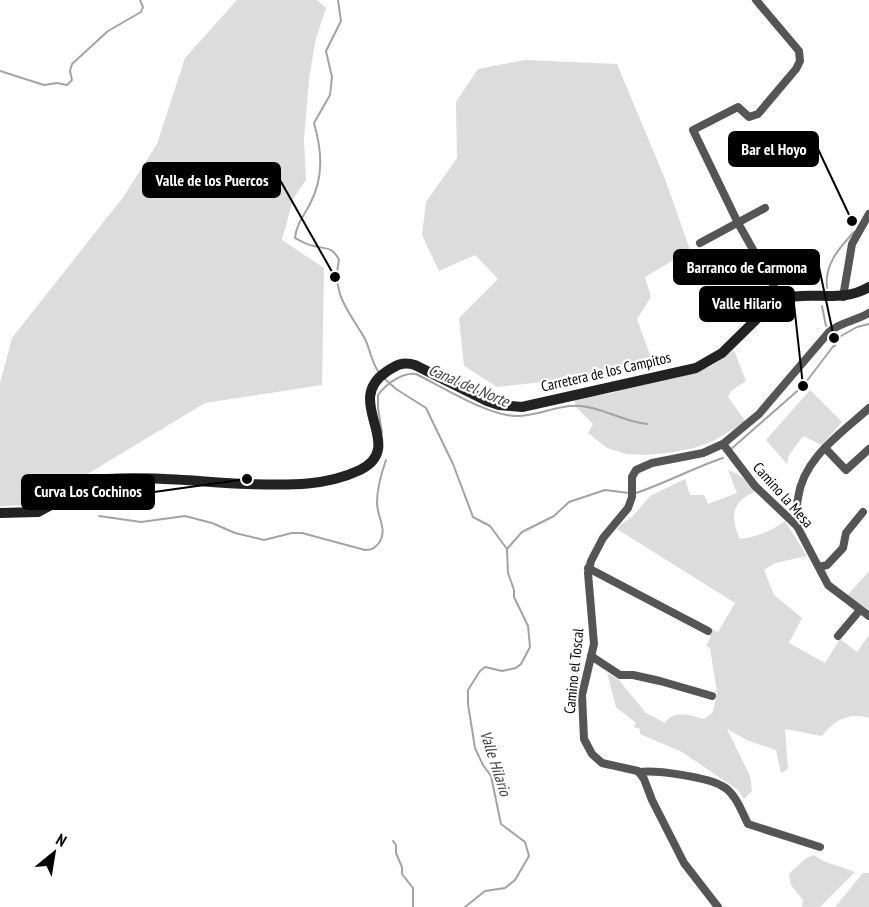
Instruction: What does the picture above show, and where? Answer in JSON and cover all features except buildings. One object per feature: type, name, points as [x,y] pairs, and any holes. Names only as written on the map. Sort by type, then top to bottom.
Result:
[{"type":"main road","points":[[780,298],[799,295],[843,297],[869,287]]},
{"type":"main road","name":"Carretera de los Campitos","points":[[0,513],[38,512],[88,485],[107,479],[291,486],[323,482],[366,466],[377,453],[378,438],[369,399],[371,388],[376,378],[397,364],[415,364],[487,401],[499,405],[522,407],[696,368],[722,353],[780,298]]},
{"type":"street","points":[[756,0],[799,51],[800,61],[796,69],[758,114],[749,117],[738,106],[693,130],[738,223],[780,298]]},
{"type":"street","points":[[700,243],[765,208]]},
{"type":"street","points":[[843,297],[852,244],[869,214]]},
{"type":"street","points":[[708,631],[588,568],[603,538],[628,508],[632,497],[632,477],[636,470],[652,463],[703,453],[723,444],[753,421],[829,332],[835,327],[869,313]]},
{"type":"street","points":[[797,526],[798,496],[816,456],[869,408]]},
{"type":"street","name":"Camino la Mesa","points":[[723,444],[755,486],[797,526],[828,585],[869,616]]},
{"type":"street","points":[[825,448],[846,470],[869,449]]},
{"type":"street","points":[[819,567],[827,565],[843,548],[846,533],[863,512]]},
{"type":"street","name":"Camino el Toscal","points":[[588,568],[594,644],[582,695],[586,744],[592,754],[602,763],[640,772],[673,774],[722,786],[731,793],[748,824],[820,847]]},
{"type":"street","points":[[838,636],[860,610]]},
{"type":"street","points":[[591,656],[620,675],[633,675],[660,681],[712,696]]},
{"type":"street","points":[[640,772],[684,863],[718,907]]},
{"type":"shaded area","points":[[237,0],[317,0],[326,8],[316,38],[309,79],[304,140],[306,180],[293,199],[282,240],[324,268],[322,385],[205,403],[36,505],[0,506],[0,383],[12,338],[124,196],[157,144],[185,58]]},
{"type":"shaded area","points":[[525,60],[617,64],[665,179],[690,250],[645,277],[651,297],[637,319],[651,358],[606,375],[497,387],[464,366],[459,318],[498,279],[475,255],[439,271],[422,235],[426,202],[457,158],[456,102],[478,69]]},
{"type":"shaded area","points":[[734,350],[746,381],[731,391],[728,397],[746,422],[711,442],[694,448],[647,455],[626,454],[607,448],[588,433],[593,424],[575,406],[575,399],[612,393],[643,382],[710,367]]},
{"type":"shaded area","points":[[810,390],[842,422],[822,445],[803,436],[789,455],[787,464],[766,440]]},
{"type":"shaded area","points":[[728,470],[744,478],[754,492],[741,501],[735,511],[735,524],[740,539],[764,533],[785,521],[807,556],[775,563],[764,570],[774,595],[802,618],[789,643],[825,663],[840,639],[857,652],[869,635],[869,718],[855,716],[843,719],[822,736],[785,729],[788,769],[781,773],[776,750],[749,741],[727,729],[750,776],[752,791],[744,799],[738,790],[682,752],[640,734],[640,729],[634,727],[636,723],[616,707],[607,673],[618,679],[646,713],[665,723],[673,716],[688,715],[704,719],[713,712],[717,693],[710,648],[706,646],[712,629],[718,632],[735,603],[617,529],[632,517],[650,496],[685,479],[690,495],[704,495],[708,504],[737,493]]},
{"type":"shaded area","points":[[869,571],[869,612],[846,597]]},
{"type":"shaded area","points":[[814,855],[823,861],[855,872],[820,907],[802,907],[803,900],[791,885],[789,874],[806,858]]},
{"type":"shaded area","points":[[863,873],[869,873],[869,907],[835,907]]},
{"type":"waterway","points":[[0,71],[44,85],[57,83],[67,85],[72,80],[70,71],[72,64],[108,31],[141,12],[143,7],[140,0]]},
{"type":"waterway","points":[[338,0],[341,21],[326,51],[332,77],[330,95],[314,123],[319,144],[320,174],[315,194],[299,224],[295,238],[309,245],[329,249],[337,256],[339,293],[365,339],[380,374]]},
{"type":"waterway","points":[[827,288],[830,264],[854,232]]},
{"type":"waterway","points":[[822,306],[826,326]]},
{"type":"waterway","name":"Valle Hilario","points":[[730,450],[803,386],[841,336],[857,327],[869,324]]},
{"type":"waterway","name":"Valle Hilario","points":[[834,338],[835,346]]},
{"type":"waterway","name":"Canal del Norte","points":[[382,433],[378,395],[395,380],[411,374],[416,374],[493,412],[506,415],[517,416],[581,406],[647,424]]},
{"type":"waterway","points":[[384,378],[396,389],[426,408],[453,464],[473,517],[490,526],[507,549]]},
{"type":"waterway","name":"Valle Hilario","points":[[636,493],[723,458]]},
{"type":"waterway","name":"Canal del Norte","points":[[99,516],[141,522],[185,516],[264,540],[292,533],[302,533],[369,550],[378,544],[383,529],[377,508],[377,497],[386,460]]},
{"type":"waterway","name":"Valle Hilario","points":[[465,907],[485,891],[505,888],[515,880],[529,856],[525,842],[501,824],[491,776],[475,748],[468,704],[468,690],[480,671],[485,667],[502,671],[516,668],[521,664],[530,647],[528,626],[514,597],[508,573],[507,549],[522,532],[554,516],[569,502],[605,490],[629,493]]},
{"type":"waterway","points":[[393,841],[396,845],[402,874],[413,888],[413,907]]},
{"type":"place","name":"Bar el Hoyo","points":[[852,221]]},
{"type":"place","name":"Valle de los Puercos","points":[[335,277]]},
{"type":"place","name":"Barranco de Carmona","points":[[834,338]]},
{"type":"place","name":"Valle Hilario","points":[[803,386]]},
{"type":"place","name":"Curva Los Cochinos","points":[[247,479]]}]
